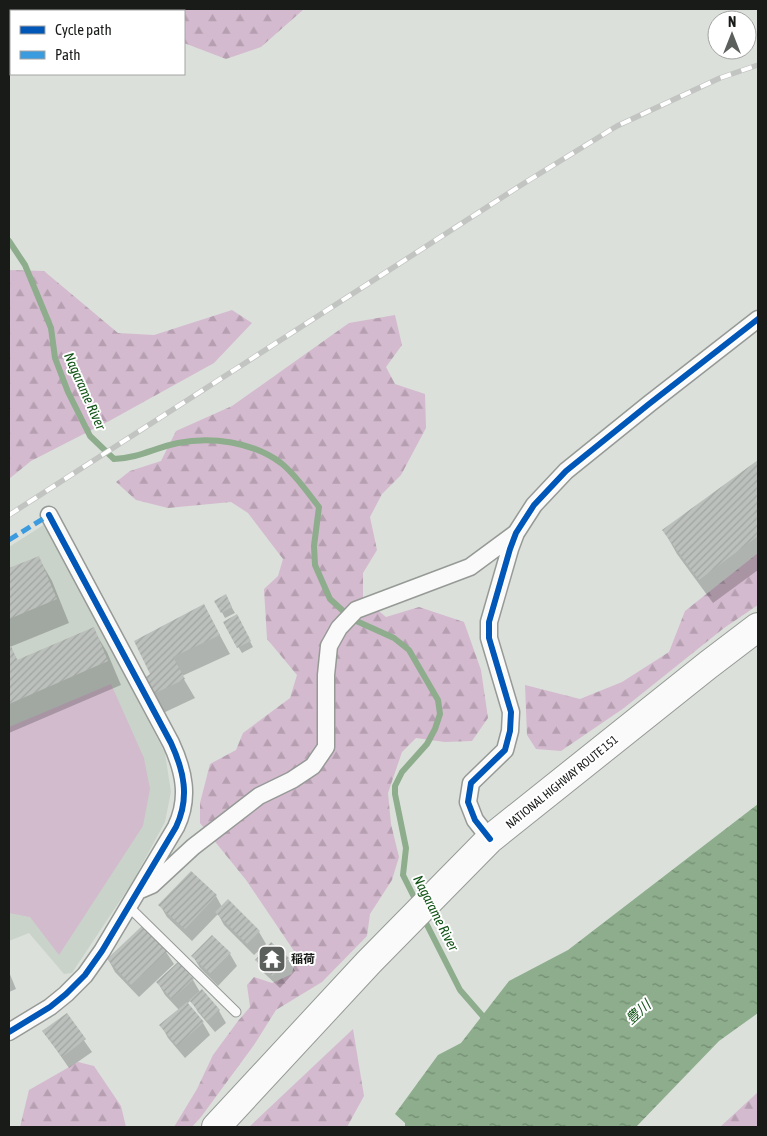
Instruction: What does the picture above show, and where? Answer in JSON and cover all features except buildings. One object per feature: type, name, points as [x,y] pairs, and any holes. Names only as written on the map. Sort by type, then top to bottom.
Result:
[{"type":"highway","name":"NATIONAL HIGHWAY ROUTE 151","points":[[216,1127],[368,962],[490,839],[708,664],[758,627]]},
{"type":"street","points":[[490,839],[475,820],[468,802],[471,783],[505,750],[510,732],[512,712],[489,638],[489,622],[516,533],[534,505],[566,472],[680,379],[758,319]]},
{"type":"street","points":[[9,1032],[66,994],[85,975],[129,907],[182,814],[184,798],[180,764],[171,743],[49,514]]},
{"type":"street","points":[[138,890],[152,885],[193,847],[259,796],[292,780],[313,766],[326,747],[326,675],[329,646],[339,628],[356,610],[470,567],[516,533]]},
{"type":"lane","points":[[129,907],[236,1012]]},
{"type":"shaded area","points":[[45,524],[165,753],[171,792],[165,822],[133,881],[72,973],[64,974],[29,933],[9,941],[9,547]]},
{"type":"shaded area","points":[[111,684],[144,758],[150,789],[143,826],[59,955],[30,917],[9,913],[9,727]]},
{"type":"green space","points":[[9,9],[304,9],[261,47],[226,59],[185,43],[185,10],[10,10],[9,40]]},
{"type":"green space","points":[[9,270],[44,271],[118,333],[154,335],[232,310],[252,323],[214,363],[111,420],[31,461],[9,479]]},
{"type":"green space","points":[[395,315],[402,345],[386,367],[395,384],[425,394],[426,428],[401,475],[382,494],[370,517],[377,550],[363,573],[363,598],[386,617],[419,607],[464,622],[481,670],[488,718],[472,741],[445,742],[416,738],[402,752],[388,793],[391,824],[399,857],[392,880],[370,914],[367,936],[322,982],[276,1010],[254,1045],[192,1127],[174,1127],[197,1089],[213,1055],[250,1007],[247,985],[254,977],[272,983],[292,974],[296,954],[246,880],[200,823],[200,803],[210,764],[236,750],[243,733],[290,698],[297,675],[267,639],[264,589],[278,576],[283,559],[248,513],[231,502],[168,508],[136,500],[116,482],[130,471],[161,461],[176,431],[232,406],[349,323]]},
{"type":"green space","points":[[758,553],[758,605],[724,628],[624,708],[561,751],[536,749],[527,735],[525,685],[580,699],[622,682],[669,652],[685,611]]},
{"type":"green space","points":[[353,1029],[364,1096],[347,1127],[249,1127]]},
{"type":"green space","points":[[78,1062],[94,1066],[121,1106],[126,1127],[20,1127],[29,1090]]},
{"type":"green space","points":[[758,1092],[758,1127],[720,1127]]},
{"type":"water","name":"豊川","points":[[758,804],[758,1013],[719,1041],[636,1127],[405,1127],[405,1123],[395,1114],[438,1055],[461,1043],[509,981],[568,950]]},
{"type":"waterway","name":"Nagarame River","points":[[9,241],[25,265],[51,328],[55,358],[68,392],[90,436],[114,459],[131,457],[178,443],[204,440],[245,446],[258,450],[281,463],[296,478],[319,507],[314,546],[315,565],[330,599],[352,619],[394,638],[409,650],[438,700],[440,714],[427,744],[402,772],[395,786],[406,848],[403,875],[417,903]]},
{"type":"waterway","name":"Nagarame River","points":[[423,917],[460,990],[487,1021]]},
{"type":"railway","points":[[9,515],[526,182],[617,126],[720,78],[758,65]]},
{"type":"marked path","points":[[9,540],[49,515]]},
{"type":"cycle path","points":[[490,839],[475,820],[468,802],[471,783],[505,750],[510,731],[511,712],[489,638],[489,622],[516,533],[534,505],[566,471],[758,319]]},
{"type":"cycle path","points":[[9,1032],[50,1007],[85,975],[102,951],[176,827],[183,806],[184,795],[182,774],[171,743],[49,515]]},
{"type":"place","name":"稲荷","points":[[272,959]]}]
